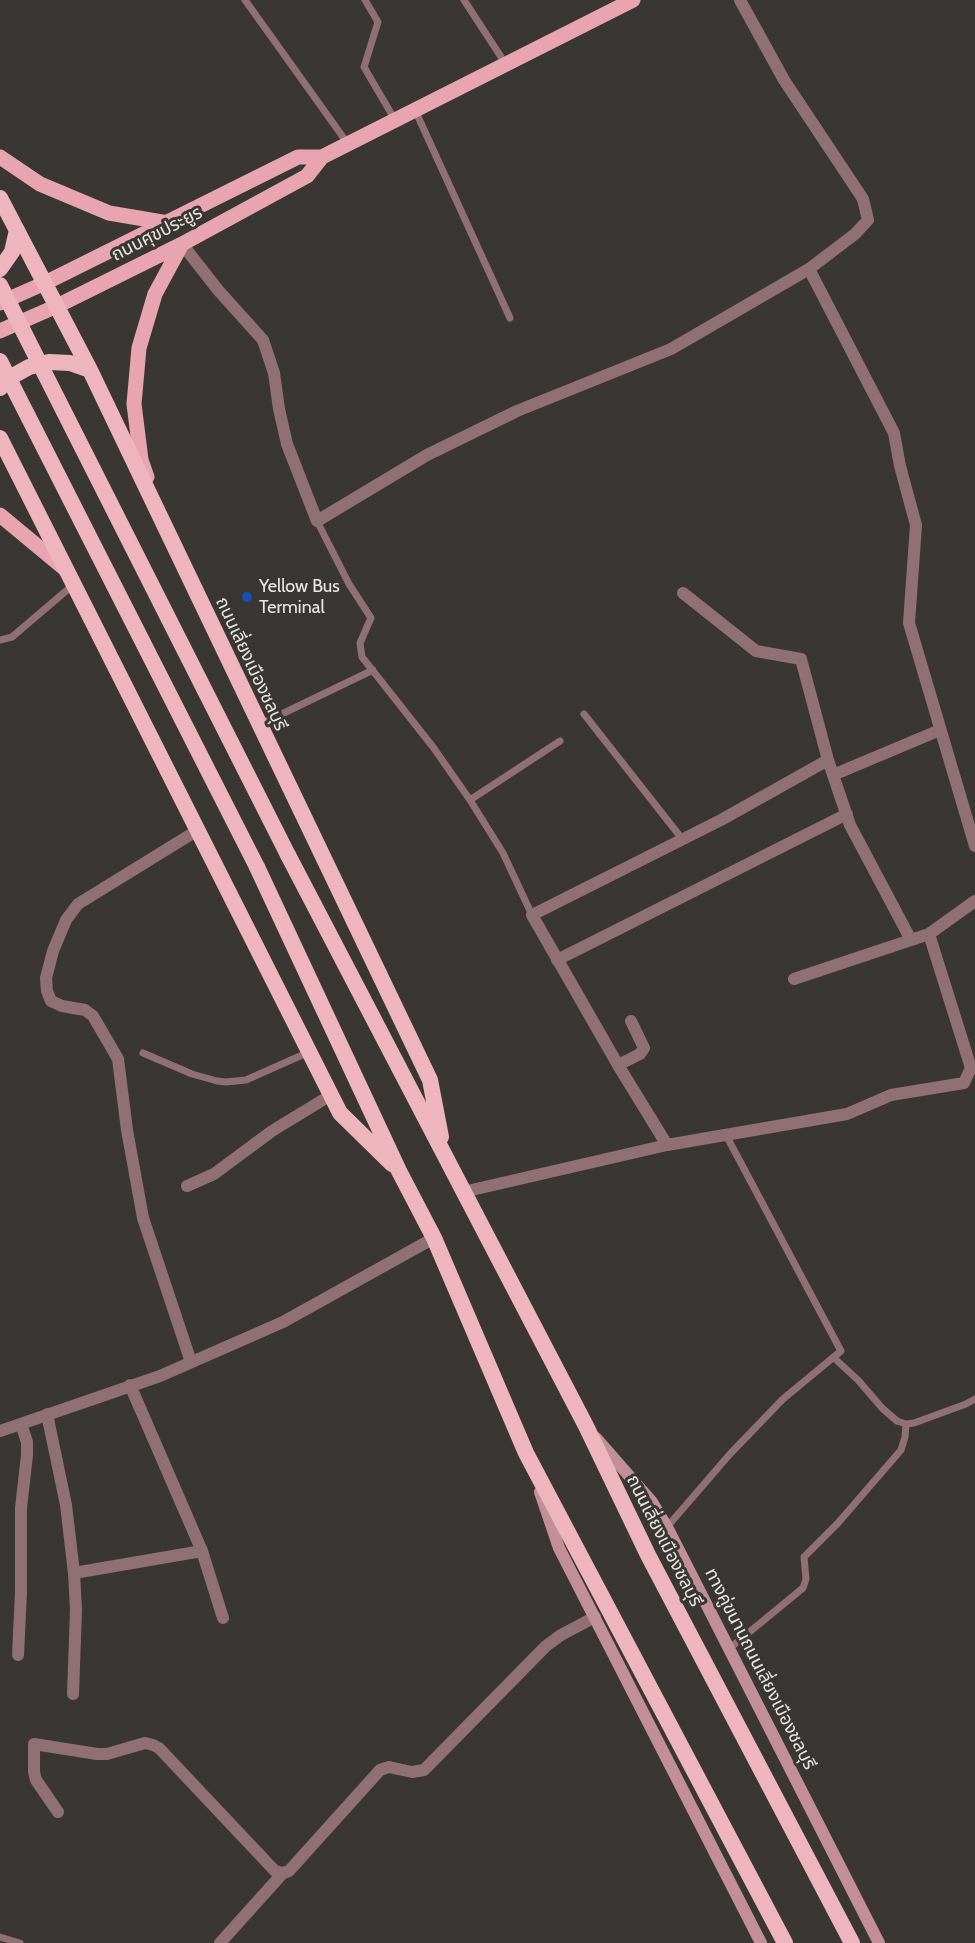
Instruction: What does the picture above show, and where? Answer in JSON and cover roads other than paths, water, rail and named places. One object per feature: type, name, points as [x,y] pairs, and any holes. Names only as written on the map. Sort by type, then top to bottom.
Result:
[{"type":"highway","name":"ถนนเลี่ยงเมืองชลบุรี","points":[[0,198],[90,370],[430,1080],[444,1155]]},
{"type":"highway","points":[[0,269],[12,252],[17,230]]},
{"type":"highway","name":"ถนนเลี่ยงเมืองชลบุรี","points":[[0,285],[288,855],[586,1426],[648,1555],[852,1943]]},
{"type":"highway","points":[[0,361],[257,867],[399,1171],[434,1238],[526,1453],[785,1943]]},
{"type":"highway","points":[[0,388],[11,377],[29,367],[49,362],[70,363],[90,370]]},
{"type":"highway","points":[[0,438],[340,1113],[399,1171]]},
{"type":"main road","name":"ถนนศุขประยูร","points":[[0,331],[57,306],[182,244],[307,176],[322,158],[505,63],[633,0]]},
{"type":"main road","points":[[0,157],[40,184],[109,213],[168,223]]},
{"type":"main road","name":"ถนนศุขประยูร","points":[[0,303],[168,223],[298,157],[322,158]]},
{"type":"main road","points":[[159,513],[141,460],[134,404],[139,348],[155,294],[182,244]]},
{"type":"main road","points":[[0,515],[65,569]]},
{"type":"main road","name":"ทางคู่ขนานถนนเลี่ยงเมืองชลบุรี","points":[[586,1426],[652,1502],[667,1527],[879,1943]]},
{"type":"main road","points":[[526,1453],[559,1548],[761,1943]]},
{"type":"street","points":[[182,244],[218,290],[263,340],[274,373],[287,444],[317,522],[428,455],[517,411],[671,348],[809,269],[855,234],[868,220],[862,199],[784,80],[740,0]]},
{"type":"street","points":[[809,269],[894,433],[900,466],[916,525],[909,623],[975,846]]},
{"type":"street","points":[[683,594],[756,651],[801,659],[828,760],[850,825],[911,940]]},
{"type":"street","points":[[833,775],[940,730]]},
{"type":"street","points":[[668,1145],[618,1065],[532,915],[683,840],[828,760]]},
{"type":"street","points":[[557,960],[847,814]]},
{"type":"street","points":[[191,1362],[143,1218],[126,1130],[118,1059],[93,1016],[85,1010],[51,1002],[46,978],[52,951],[66,920],[78,904],[198,830]]},
{"type":"street","points":[[794,979],[929,934],[975,901]]},
{"type":"street","points":[[463,1192],[668,1145],[847,1114],[891,1095],[964,1083],[973,1068],[929,934]]},
{"type":"street","points":[[618,1065],[640,1054],[644,1048],[631,1021]]},
{"type":"street","points":[[187,1186],[214,1174],[272,1131],[331,1095]]},
{"type":"street","points":[[0,1431],[160,1376],[283,1322],[434,1238]]},
{"type":"street","points":[[130,1385],[202,1551],[223,1618]]},
{"type":"street","points":[[47,1414],[66,1505],[74,1573],[76,1610],[73,1694]]},
{"type":"street","points":[[18,1655],[21,1508],[27,1455],[27,1442],[21,1424]]},
{"type":"street","points":[[74,1573],[202,1551]]},
{"type":"street","points":[[220,1943],[380,1770],[389,1767],[418,1772],[424,1770],[546,1646],[561,1635],[595,1617]]},
{"type":"street","points":[[58,1812],[36,1780],[34,1744],[97,1754],[107,1754],[145,1743],[153,1745],[159,1748],[275,1871],[283,1873]]},
{"type":"lane","points":[[245,0],[348,144]]},
{"type":"lane","points":[[365,0],[378,22],[364,67],[395,120]]},
{"type":"lane","points":[[464,0],[505,63]]},
{"type":"lane","points":[[415,110],[510,318]]},
{"type":"lane","points":[[317,522],[349,584],[371,618],[360,643],[362,657],[471,800],[503,853],[532,915]]},
{"type":"lane","points":[[0,640],[12,637],[73,585]]},
{"type":"lane","points":[[259,725],[372,670]]},
{"type":"lane","points":[[584,714],[683,840]]},
{"type":"lane","points":[[471,800],[560,741]]},
{"type":"lane","points":[[143,1053],[192,1074],[226,1082],[246,1080],[309,1052]]},
{"type":"lane","points":[[667,1527],[730,1454],[783,1398],[841,1351],[726,1135]]},
{"type":"lane","points":[[834,1358],[858,1380],[882,1408],[897,1421],[906,1424],[915,1423],[975,1399]]},
{"type":"lane","points":[[730,1648],[803,1588],[806,1579],[804,1557],[838,1523],[901,1450],[906,1424]]},
{"type":"lane","points":[[0,1937],[20,1943]]},
{"type":"place","name":"Yellow Bus Terminal","points":[[247,597]]}]
